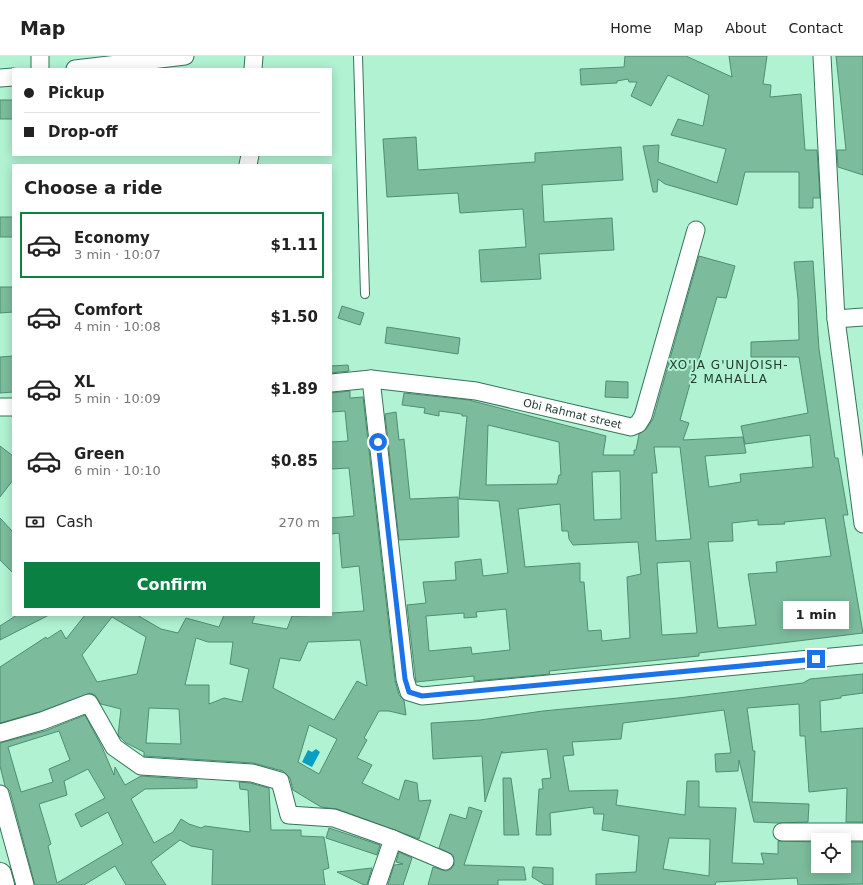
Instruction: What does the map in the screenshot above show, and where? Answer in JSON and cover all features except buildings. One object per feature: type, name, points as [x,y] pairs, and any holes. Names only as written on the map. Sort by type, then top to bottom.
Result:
[{"type":"main road","points":[[0,874],[3,885]]},
{"type":"street","points":[[40,56],[40,68]]},
{"type":"street","points":[[83,68],[185,56]]},
{"type":"street","points":[[253,68],[254,56]]},
{"type":"street","points":[[822,56],[836,319],[863,524]]},
{"type":"street","points":[[0,78],[12,77]]},
{"type":"street","name":"Obi Rahmat street","points":[[332,384],[371,379],[476,391],[630,427],[638,424],[643,416],[696,230]]},
{"type":"street","points":[[836,319],[863,317]]},
{"type":"street","points":[[371,379],[405,679],[409,692],[422,696],[863,654]]},
{"type":"street","points":[[0,407],[12,407]]},
{"type":"street","points":[[0,733],[42,721],[89,703],[114,747],[141,766],[252,773],[280,780],[289,815],[334,818],[445,860]]},
{"type":"street","points":[[0,794],[25,885]]},
{"type":"street","points":[[782,832],[863,832]]},
{"type":"street","points":[[377,885],[393,840]]},
{"type":"lane","points":[[358,56],[365,294]]},
{"type":"water","points":[[316,749],[320,752],[312,767],[302,762],[308,750],[312,752]]},
{"type":"district","name":"XO'JA G'UNJOISH- 2 MAHALLA","points":[[729,372]]},
{"type":"route","points":[[378,442],[405,679],[409,692],[422,696],[816,659]]}]
